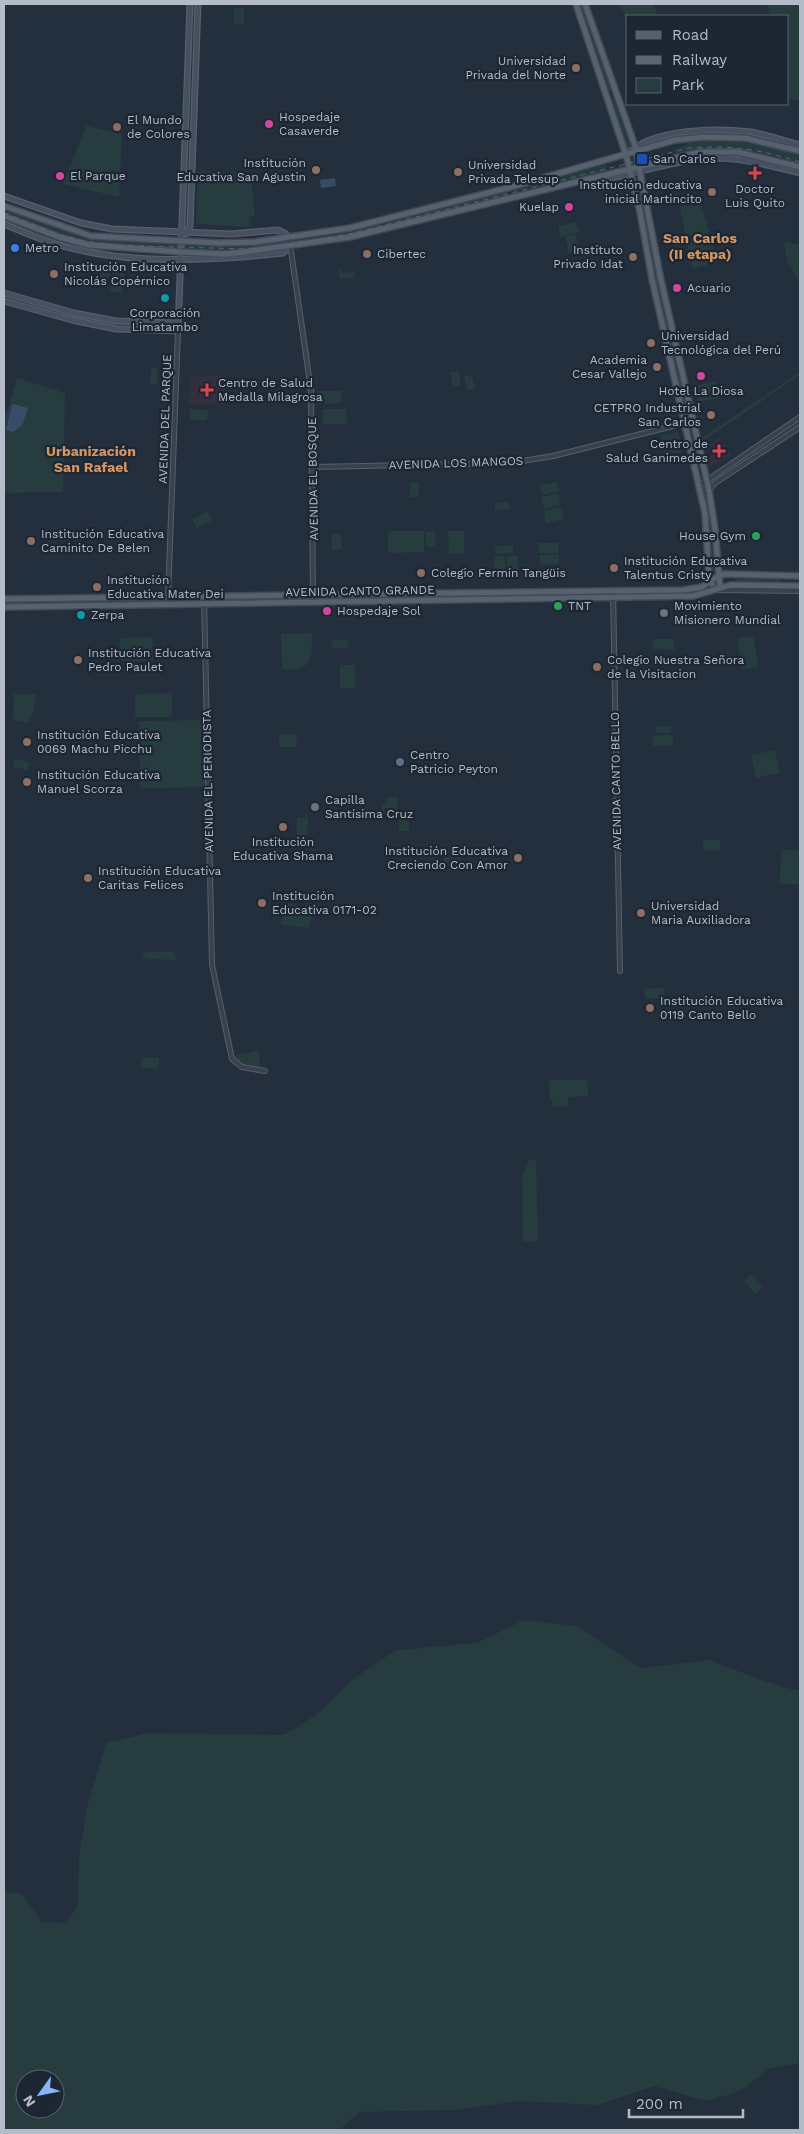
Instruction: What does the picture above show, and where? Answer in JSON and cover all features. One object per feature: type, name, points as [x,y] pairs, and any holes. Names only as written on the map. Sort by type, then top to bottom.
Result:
[{"type":"main road","name":"AVENIDA DEL PARQUE","points":[[178,331],[190,4]]},
{"type":"main road","name":"AVENIDA DEL PARQUE","points":[[182,241],[190,226],[198,4]]},
{"type":"main road","points":[[576,4],[626,155],[701,494],[707,528],[711,582],[717,588]]},
{"type":"main road","points":[[585,4],[616,92],[640,169],[661,280],[709,490],[715,529],[717,588]]},
{"type":"main road","points":[[607,96],[616,92]]},
{"type":"main road","points":[[4,206],[91,236],[240,243],[321,233],[376,221],[511,187],[626,155],[635,149],[666,136],[685,132],[751,132],[800,145]]},
{"type":"main road","points":[[635,149],[674,140],[717,137],[745,138],[800,151]]},
{"type":"main road","points":[[4,216],[84,244],[224,254],[290,246],[379,230],[597,177],[630,172],[684,154],[714,151],[744,153],[800,167]]},
{"type":"main road","points":[[640,169],[693,160],[721,158],[766,165],[800,173]]},
{"type":"main road","points":[[4,196],[56,215],[112,229],[231,234],[278,230],[289,238]]},
{"type":"main road","points":[[376,221],[379,230]]},
{"type":"main road","points":[[4,224],[44,240],[82,251],[112,256],[181,259],[233,258],[283,253],[290,246]]},
{"type":"main road","points":[[321,233],[322,241]]},
{"type":"main road","points":[[4,293],[74,313],[116,321],[178,323]]},
{"type":"main road","points":[[4,301],[72,320],[116,329],[178,331]]},
{"type":"main road","points":[[711,582],[718,576],[735,574],[800,576]]},
{"type":"main road","name":"AVENIDA CANTO GRANDE","points":[[4,607],[313,602],[613,593],[695,589],[711,582]]},
{"type":"main road","name":"AVENIDA CANTO GRANDE","points":[[4,600],[204,596],[613,593],[693,596],[717,588],[738,584],[800,586]]},
{"type":"street","name":"AVENIDA EL BOSQUE","points":[[289,238],[311,389],[313,602]]},
{"type":"street","name":"AVENIDA DEL PARQUE","points":[[168,597],[178,331]]},
{"type":"street","points":[[699,486],[800,417]]},
{"type":"street","name":"AVENIDA LOS MANGOS","points":[[312,467],[510,463],[553,456],[685,423]]},
{"type":"street","points":[[701,494],[800,427]]},
{"type":"street","points":[[717,588],[800,591]]},
{"type":"street","name":"AVENIDA CANTO BELLO","points":[[613,593],[620,971]]},
{"type":"street","name":"AVENIDA EL PERIODISTA","points":[[204,596],[212,965],[232,1059],[242,1067],[265,1071]]},
{"type":"shaded area","name":"Centro de Salud Medalla Milagrosa","points":[[191,375],[225,376],[224,405],[189,404]]},
{"type":"shaded area","name":"Centro de Salud Ganimedes","points":[[720,437],[732,456],[709,467],[707,457],[711,456],[708,446]]},
{"type":"green space","points":[[193,4],[196,4],[194,63],[191,63]]},
{"type":"green space","points":[[578,4],[583,4],[612,91],[607,91]]},
{"type":"green space","points":[[620,4],[654,4],[657,15],[626,15],[626,21]]},
{"type":"green space","points":[[767,4],[800,4],[800,101],[789,98],[789,15],[770,15]]},
{"type":"green space","points":[[234,8],[244,8],[244,24],[234,24]]},
{"type":"green space","points":[[190,81],[193,81],[191,131],[189,130]]},
{"type":"green space","points":[[614,97],[632,149],[628,151],[611,99]]},
{"type":"green space","points":[[86,126],[122,134],[119,197],[63,184]]},
{"type":"green space","points":[[188,134],[190,134],[188,225],[185,225]]},
{"type":"green space","points":[[719,139],[718,142],[741,142],[800,154],[800,165],[738,151],[708,149],[674,153],[674,149],[687,145],[686,141]]},
{"type":"green space","points":[[725,152],[754,156],[753,159],[701,158],[649,166],[688,156]]},
{"type":"green space","points":[[606,164],[608,171],[514,192],[515,188]]},
{"type":"green space","points":[[197,171],[250,173],[255,216],[249,217],[251,227],[196,224]]},
{"type":"green space","points":[[640,178],[646,208],[642,209],[633,179]]},
{"type":"green space","points":[[507,190],[509,195],[405,220],[406,216]]},
{"type":"green space","points":[[700,201],[718,262],[692,269],[680,206]]},
{"type":"green space","points":[[4,207],[79,234],[96,238],[97,243],[78,241],[37,227],[4,214]]},
{"type":"green space","points":[[647,216],[679,367],[675,370],[652,272],[643,218]]},
{"type":"green space","points":[[4,217],[33,230],[33,232],[4,223]]},
{"type":"green space","points":[[576,222],[579,232],[560,237],[558,226]]},
{"type":"green space","points":[[575,234],[580,250],[569,253],[565,237]]},
{"type":"green space","points":[[101,239],[178,243],[180,248],[178,250],[100,243]]},
{"type":"green space","points":[[282,240],[281,245],[223,252],[183,249],[184,243]]},
{"type":"green space","points":[[786,242],[800,245],[800,282],[788,263],[784,245]]},
{"type":"green space","points":[[96,268],[110,270],[109,278],[95,276]]},
{"type":"green space","points":[[113,269],[125,271],[122,293],[110,291]]},
{"type":"green space","points":[[339,270],[342,270],[342,273],[354,272],[354,278],[340,279]]},
{"type":"green space","points":[[4,295],[83,318],[83,321],[4,300]]},
{"type":"green space","points":[[90,318],[175,325],[175,328],[146,328],[89,323]]},
{"type":"green space","points":[[151,368],[157,368],[157,384],[150,384]]},
{"type":"green space","points":[[458,371],[461,385],[453,387],[450,373]]},
{"type":"green space","points":[[800,372],[800,375],[703,441],[700,439]]},
{"type":"green space","points":[[472,375],[475,389],[467,390],[464,376]]},
{"type":"green space","points":[[680,376],[692,425],[688,427],[677,377]]},
{"type":"green space","points":[[17,378],[65,393],[63,492],[4,493],[4,422]]},
{"type":"green space","points":[[716,381],[720,398],[698,402],[694,386]]},
{"type":"green space","points":[[317,391],[341,391],[341,403],[317,404]]},
{"type":"green space","points":[[190,409],[208,410],[207,420],[190,420]]},
{"type":"green space","points":[[323,409],[346,409],[347,424],[323,424]]},
{"type":"green space","points":[[800,419],[800,425],[713,484],[709,482]]},
{"type":"green space","points":[[678,432],[682,452],[664,455],[661,435]]},
{"type":"green space","points":[[410,482],[419,482],[418,497],[410,497]]},
{"type":"green space","points":[[557,482],[559,491],[542,495],[540,485]]},
{"type":"green space","points":[[558,493],[561,505],[544,509],[541,497]]},
{"type":"green space","points":[[708,497],[714,538],[711,538],[704,500]]},
{"type":"green space","points":[[509,502],[509,509],[495,510],[495,503]]},
{"type":"green space","points":[[561,507],[564,519],[546,523],[544,511]]},
{"type":"green space","points":[[208,511],[212,520],[197,528],[192,519]]},
{"type":"green space","points":[[388,531],[424,531],[424,552],[388,553]]},
{"type":"green space","points":[[448,531],[464,531],[464,554],[449,554]]},
{"type":"green space","points":[[426,532],[435,532],[435,546],[426,546]]},
{"type":"green space","points":[[331,534],[341,534],[342,549],[332,550]]},
{"type":"green space","points":[[715,540],[716,570],[713,572],[710,541]]},
{"type":"green space","points":[[539,543],[558,543],[559,553],[539,553]]},
{"type":"green space","points":[[513,545],[514,553],[495,554],[494,546]]},
{"type":"green space","points":[[559,554],[559,564],[540,565],[540,555]]},
{"type":"green space","points":[[518,555],[518,574],[507,574],[507,556]]},
{"type":"green space","points":[[494,556],[505,556],[506,574],[494,575]]},
{"type":"green space","points":[[734,576],[782,577],[781,584],[738,583]]},
{"type":"green space","points":[[703,589],[704,591],[697,594],[618,595],[617,593]]},
{"type":"green space","points":[[609,593],[608,595],[495,596]]},
{"type":"green space","points":[[484,594],[483,597],[364,599],[364,597]]},
{"type":"green space","points":[[313,597],[312,600],[208,602],[207,600]]},
{"type":"green space","points":[[201,599],[201,601],[77,604],[78,601]]},
{"type":"green space","points":[[312,633],[312,650],[309,662],[300,668],[282,669],[281,634]]},
{"type":"green space","points":[[753,636],[759,667],[742,669],[737,638]]},
{"type":"green space","points":[[152,637],[153,661],[121,661],[120,638]]},
{"type":"green space","points":[[348,639],[349,647],[332,649],[331,641]]},
{"type":"green space","points":[[653,639],[674,639],[674,650],[653,649]]},
{"type":"green space","points":[[340,665],[355,665],[355,688],[340,688]]},
{"type":"green space","points":[[172,693],[172,717],[135,717],[135,694]]},
{"type":"green space","points":[[14,694],[36,694],[33,713],[28,723],[13,720]]},
{"type":"green space","points":[[204,720],[206,787],[140,788],[139,721]]},
{"type":"green space","points":[[656,726],[671,726],[671,733],[656,733]]},
{"type":"green space","points":[[279,734],[296,734],[297,747],[279,747]]},
{"type":"green space","points":[[653,735],[673,735],[673,746],[653,746]]},
{"type":"green space","points":[[775,750],[780,773],[756,778],[751,755]]},
{"type":"green space","points":[[14,759],[29,762],[28,770],[13,767]]},
{"type":"green space","points":[[387,797],[397,797],[398,815],[387,816],[387,808],[384,808],[384,811],[382,811],[382,803],[387,803]]},
{"type":"green space","points":[[308,817],[307,835],[297,835],[297,818]]},
{"type":"green space","points":[[399,817],[409,817],[409,831],[399,831]]},
{"type":"green space","points":[[703,840],[720,840],[720,850],[703,851]]},
{"type":"green space","points":[[782,849],[800,851],[800,885],[779,883]]},
{"type":"green space","points":[[444,857],[460,857],[460,866],[444,866]]},
{"type":"green space","points":[[288,903],[314,910],[309,928],[280,924]]},
{"type":"green space","points":[[173,952],[175,953],[176,960],[147,959],[143,956],[143,953]]},
{"type":"green space","points":[[664,988],[664,998],[645,999],[644,989]]},
{"type":"green space","points":[[258,1050],[261,1068],[240,1064],[233,1056]]},
{"type":"green space","points":[[142,1057],[159,1058],[158,1069],[141,1068]]},
{"type":"green space","points":[[549,1080],[587,1080],[588,1096],[568,1097],[568,1106],[553,1107],[552,1099],[550,1099]]},
{"type":"green space","points":[[536,1159],[538,1240],[536,1242],[523,1241],[522,1178],[528,1161]]},
{"type":"green space","points":[[751,1274],[763,1286],[755,1294],[744,1281]]},
{"type":"green space","points":[[524,1620],[577,1626],[641,1668],[709,1660],[756,1678],[793,1690],[800,1690],[800,2063],[770,2068],[741,2091],[706,2101],[654,2086],[597,2105],[519,2101],[455,2110],[360,2112],[339,2130],[4,2130],[4,1892],[22,1894],[42,1922],[66,1923],[78,1905],[79,1856],[87,1807],[106,1743],[147,1733],[284,1735],[316,1715],[353,1679],[396,1650],[477,1643]]},
{"type":"water","points":[[335,178],[336,186],[321,188],[320,180]]},
{"type":"water","points":[[12,405],[28,408],[22,426],[13,432],[6,430]]},
{"type":"railway","points":[[4,213],[58,234],[84,241],[111,245],[246,249],[294,244],[349,234],[689,148],[719,147],[745,149],[800,162]]},
{"type":"place","name":"Universidad Privada del Norte","points":[[576,68]]},
{"type":"place","name":"Hospedaje Casaverde","points":[[269,124]]},
{"type":"place","name":"El Mundo de Colores","points":[[117,127]]},
{"type":"place","name":"San Carlos","points":[[642,159]]},
{"type":"place","name":"Institución Educativa San Agustin","points":[[316,170]]},
{"type":"place","name":"Universidad Privada Telesup","points":[[458,172]]},
{"type":"place","name":"Doctor Luis Quito","points":[[755,173]]},
{"type":"place","name":"El Parque","points":[[60,176]]},
{"type":"place","name":"Institución educativa inicial Martincito","points":[[712,192]]},
{"type":"place","name":"Kuelap","points":[[569,207]]},
{"type":"place","name":"Metro","points":[[15,248]]},
{"type":"place","name":"Cibertec","points":[[367,254]]},
{"type":"place","name":"Instituto Privado Idat","points":[[633,257]]},
{"type":"place","name":"Institución Educativa Nicolás Copérnico","points":[[54,274]]},
{"type":"place","name":"Acuario","points":[[677,288]]},
{"type":"place","name":"Corporación Limatambo","points":[[165,298]]},
{"type":"place","name":"Universidad Tecnológica del Perú","points":[[651,343]]},
{"type":"place","name":"Academia Cesar Vallejo","points":[[657,367]]},
{"type":"place","name":"Hotel La Diosa","points":[[701,376]]},
{"type":"place","name":"Centro de Salud Medalla Milagrosa","points":[[207,390]]},
{"type":"place","name":"CETPRO Industrial San Carlos","points":[[711,415]]},
{"type":"place","name":"Centro de Salud Ganimedes","points":[[719,451]]},
{"type":"place","name":"House Gym","points":[[756,536]]},
{"type":"place","name":"Institución Educativa Caminito De Belen","points":[[31,541]]},
{"type":"place","name":"Institución Educativa Talentus Cristy","points":[[614,568]]},
{"type":"place","name":"Colegio Fermín Tangüis","points":[[421,573]]},
{"type":"place","name":"Institución Educativa Mater Dei","points":[[97,587]]},
{"type":"place","name":"TNT","points":[[558,606]]},
{"type":"place","name":"Hospedaje Sol","points":[[327,611]]},
{"type":"place","name":"Movimiento Misionero Mundial","points":[[664,613]]},
{"type":"place","name":"Zerpa","points":[[81,615]]},
{"type":"place","name":"Institución Educativa Pedro Paulet","points":[[78,660]]},
{"type":"place","name":"Colegio Nuestra Señora de la Visitacion","points":[[597,667]]},
{"type":"place","name":"Institución Educativa 0069 Machu Picchu","points":[[27,742]]},
{"type":"place","name":"Centro Patricio Peyton","points":[[400,762]]},
{"type":"place","name":"Institución Educativa Manuel Scorza","points":[[27,782]]},
{"type":"place","name":"Capilla Santísima Cruz","points":[[315,807]]},
{"type":"place","name":"Institución Educativa Shama","points":[[283,827]]},
{"type":"place","name":"Institución Educativa Creciendo Con Amor","points":[[518,858]]},
{"type":"place","name":"Institución Educativa Caritas Felices","points":[[88,878]]},
{"type":"place","name":"Institución Educativa 0171-02","points":[[262,903]]},
{"type":"place","name":"Universidad Maria Auxiliadora","points":[[641,913]]},
{"type":"place","name":"Institución Educativa 0119 Canto Bello","points":[[650,1008]]},
{"type":"district","name":"San Carlos (II etapa)","points":[[700,246]]},
{"type":"district","name":"Urbanización San Rafael","points":[[91,460]]}]
